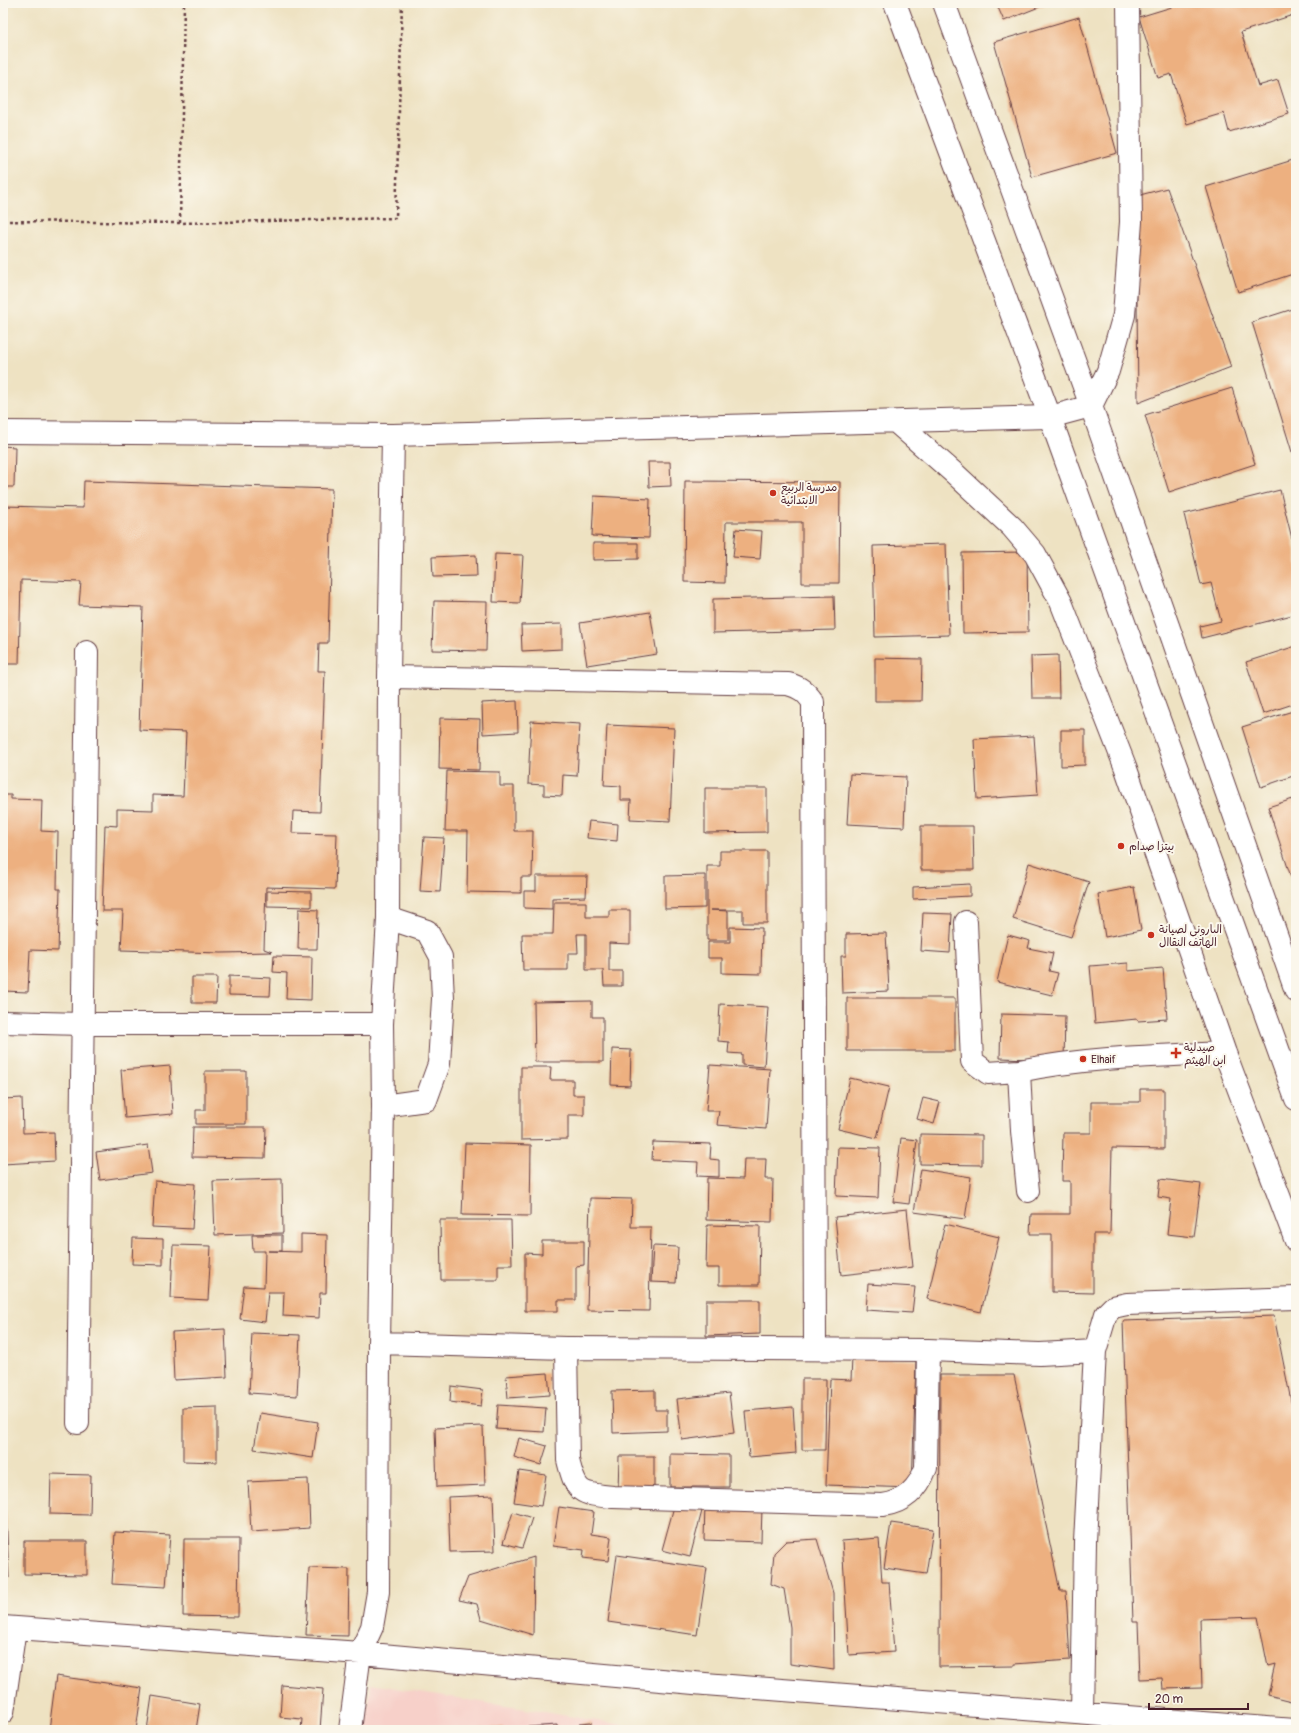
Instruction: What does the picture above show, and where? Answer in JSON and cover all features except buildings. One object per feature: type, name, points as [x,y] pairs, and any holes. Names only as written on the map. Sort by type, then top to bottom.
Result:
[{"type":"street","points":[[895,3],[1050,417],[1296,1098]]},
{"type":"street","points":[[944,3],[1091,406],[1296,991]]},
{"type":"street","points":[[3,432],[393,435],[1050,417],[1091,406],[1108,371],[1124,315],[1130,222],[1128,3]]},
{"type":"street","points":[[896,422],[1012,527],[1035,554],[1061,602],[1124,766],[1225,1053],[1296,1240]]},
{"type":"street","points":[[350,1730],[360,1653],[372,1627],[378,1592],[379,1344],[383,1106],[382,1024],[388,918],[389,677],[393,435]]},
{"type":"street","points":[[78,1423],[87,652]]},
{"type":"street","points":[[389,677],[788,684],[798,687],[807,694],[813,702],[815,1350]]},
{"type":"street","points":[[383,1106],[426,1100],[439,1064],[442,999],[441,957],[428,931],[388,918]]},
{"type":"street","points":[[966,922],[972,1061],[988,1073],[1019,1071],[1056,1063],[1127,1057],[1225,1053]]},
{"type":"street","points":[[3,1022],[82,1024],[382,1024]]},
{"type":"street","points":[[1019,1071],[1022,1131],[1028,1191]]},
{"type":"street","points":[[1082,1713],[1085,1542],[1096,1352],[1106,1314],[1114,1307],[1127,1304],[1296,1298]]},
{"type":"street","points":[[379,1344],[566,1348],[928,1350],[1040,1354],[1096,1352]]},
{"type":"street","points":[[566,1348],[568,1460],[577,1486],[588,1494],[621,1497],[883,1505],[894,1504],[907,1497],[921,1482],[926,1468],[928,1350]]},
{"type":"street","points":[[3,1712],[9,1627],[360,1653],[705,1684],[1294,1730]]},
{"type":"path","points":[[180,223],[184,3]]},
{"type":"path","points":[[3,221],[180,223],[396,218],[402,3]]},
{"type":"shaded area","points":[[371,1684],[654,1730],[365,1730]]},
{"type":"shaded area","points":[[839,1726],[885,1730],[789,1730]]},
{"type":"place","name":"مدرسة الربيع الابتدائية","points":[[773,493]]},
{"type":"place","name":"بيتزا صدام","points":[[1121,846]]},
{"type":"place","name":"البارونى لصيانة الهاتف النقاال","points":[[1151,935]]},
{"type":"place","name":"صيدلية ابن الهيثم","points":[[1176,1053]]},
{"type":"place","name":"Elhaif","points":[[1083,1059]]}]
